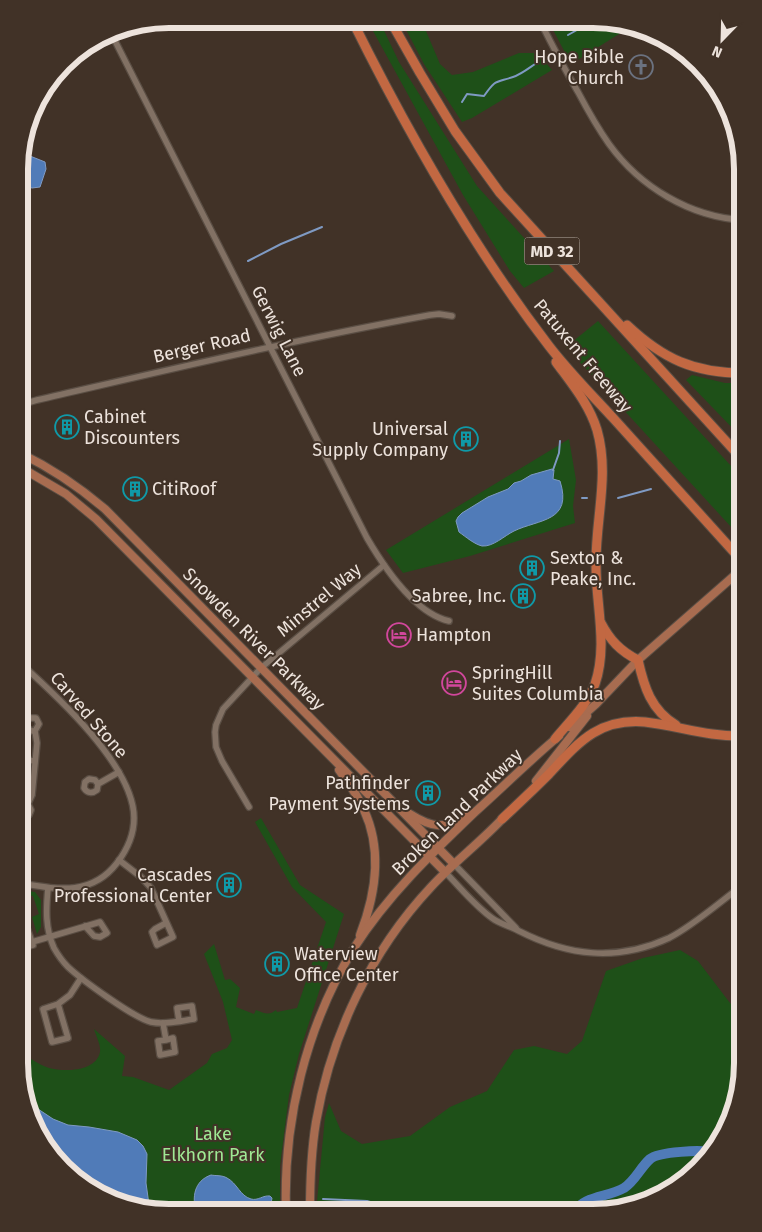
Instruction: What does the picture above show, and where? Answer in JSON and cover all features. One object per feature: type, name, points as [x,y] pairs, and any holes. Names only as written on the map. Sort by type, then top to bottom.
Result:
[{"type":"highway","name":"Patuxent Freeway","points":[[356,28],[403,117],[441,183],[474,238],[521,308],[551,348],[734,552]]},
{"type":"highway","name":"MD 32","points":[[394,28],[428,88],[471,154],[500,192],[564,265],[734,450]]},
{"type":"highway","points":[[564,265],[636,333],[659,352],[674,360],[701,369],[734,372]]},
{"type":"highway","points":[[521,308],[593,418],[601,447],[603,475],[596,552],[600,658],[594,685],[583,706],[555,739]]},
{"type":"highway","points":[[600,621],[613,642],[624,652],[638,660],[646,691],[652,702],[664,717],[680,728]]},
{"type":"highway","points":[[502,819],[574,746],[590,734],[614,724],[643,722],[721,736],[734,736]]},
{"type":"main road","name":"Snowden River Parkway","points":[[27,456],[72,482],[105,509],[454,864]]},
{"type":"main road","name":"Snowden River Parkway","points":[[27,470],[66,494],[96,519],[428,856],[446,872]]},
{"type":"main road","name":"Broken Land Parkway","points":[[286,1204],[289,1140],[301,1074],[322,1012],[355,947],[394,894],[428,856],[555,739],[596,704],[638,660],[734,575]]},
{"type":"main road","name":"Broken Land Parkway","points":[[310,1204],[313,1145],[320,1102],[330,1063],[345,1022],[367,976],[394,933],[412,909],[454,864],[502,819],[545,772],[596,704]]},
{"type":"main road","points":[[323,748],[365,810],[374,847],[376,874],[374,890],[355,947]]},
{"type":"main road","points":[[400,808],[421,821],[441,826],[454,822],[486,802]]},
{"type":"street","points":[[543,28],[599,129],[627,166],[649,185],[678,202],[713,215],[734,218]]},
{"type":"street","name":"Gerwig Lane","points":[[114,39],[366,538],[396,580],[424,610],[439,619],[449,621]]},
{"type":"street","name":"Berger Road","points":[[27,404],[270,346],[430,315],[452,316]]},
{"type":"street","name":"Minstrel Way","points":[[249,807],[218,754],[215,732],[223,709],[261,668],[384,565]]},
{"type":"street","name":"Carved Stone","points":[[27,884],[69,889],[88,885],[106,874],[119,860],[128,845],[134,817],[130,796],[119,772],[78,720],[28,669]]},
{"type":"street","points":[[27,816],[32,810],[28,804],[32,795],[37,737],[35,731]]},
{"type":"street","points":[[27,760],[35,761]]},
{"type":"street","points":[[98,784],[119,772]]},
{"type":"street","points":[[119,860],[146,882],[166,923]]},
{"type":"street","points":[[454,864],[517,930]]},
{"type":"street","points":[[446,872],[489,916],[537,940],[574,952],[609,953],[634,950],[657,943],[676,934],[734,892]]},
{"type":"street","points":[[48,888],[46,917],[54,948],[62,961],[81,978],[140,1018],[150,1022],[179,1021]]},
{"type":"street","points":[[32,942],[85,926]]},
{"type":"street","points":[[27,928],[33,945],[27,947]]},
{"type":"street","points":[[58,1004],[68,1038],[52,1042],[42,1009],[58,1004],[70,994],[81,978]]},
{"type":"street","points":[[163,1023],[166,1040]]},
{"type":"green space","points":[[371,28],[383,28],[399,62],[477,186],[554,271],[524,288],[510,271],[463,195]]},
{"type":"green space","points":[[405,28],[428,28],[426,31],[440,64],[452,75],[473,72],[519,53],[537,53],[552,70],[472,118],[462,122],[424,64]]},
{"type":"green space","points":[[552,28],[593,28],[624,31],[571,64]]},
{"type":"green space","points":[[598,321],[734,469],[734,530],[566,347]]},
{"type":"green space","points":[[692,375],[725,383],[734,383],[734,430],[686,380]]},
{"type":"green space","points":[[569,439],[576,480],[573,506],[575,523],[470,556],[403,573],[386,550]]},
{"type":"green space","name":"Lake Elkhorn Park","points":[[261,818],[300,885],[344,914],[299,1054],[289,1095],[280,1166],[280,1204],[169,1204],[132,1200],[98,1186],[83,1175],[69,1163],[46,1134],[38,1117],[30,1091],[27,1048],[31,1059],[44,1066],[63,1070],[79,1069],[92,1064],[100,1052],[94,1029],[125,1056],[122,1076],[133,1077],[169,1090],[207,1063],[212,1054],[227,1048],[232,1040],[223,1002],[204,954],[214,944],[225,980],[230,979],[240,988],[236,1007],[254,1014],[256,1010],[269,1013],[276,1010],[277,1012],[297,1008],[326,922],[292,887],[255,822]]},
{"type":"green space","points":[[27,891],[35,892],[41,900],[41,927],[37,934],[32,917],[39,914],[33,896],[27,895]]},
{"type":"green space","points":[[680,950],[698,961],[734,1008],[734,1072],[732,1091],[727,1109],[716,1134],[693,1163],[679,1175],[664,1186],[647,1194],[612,1203],[317,1204],[325,1117],[329,1103],[341,1131],[362,1144],[410,1136],[450,1107],[487,1091],[514,1050],[534,1046],[567,1054],[582,1041],[606,971],[643,958]]},
{"type":"water","points":[[28,155],[45,162],[46,169],[40,187],[27,186]]},
{"type":"water","points":[[554,470],[553,479],[560,481],[563,494],[562,504],[558,512],[551,517],[514,531],[486,546],[476,544],[459,532],[456,521],[462,513],[488,497],[508,489],[514,483],[531,475]]},
{"type":"water","points":[[34,1107],[53,1119],[68,1125],[118,1132],[137,1140],[147,1154],[146,1183],[149,1203],[132,1200],[98,1186],[69,1163],[57,1149],[46,1134]]},
{"type":"water","points":[[211,1175],[227,1178],[244,1195],[251,1199],[270,1196],[272,1198],[271,1204],[195,1204],[198,1185]]},
{"type":"waterway","points":[[568,35],[580,28]]},
{"type":"waterway","points":[[462,102],[467,94],[484,96],[496,82],[516,76],[538,62]]},
{"type":"waterway","points":[[248,261],[281,244],[322,227]]},
{"type":"waterway","points":[[553,470],[559,453],[560,441]]},
{"type":"waterway","points":[[618,498],[651,489]]},
{"type":"waterway","points":[[582,498],[587,498]]},
{"type":"waterway","points":[[582,1204],[624,1188],[650,1159],[681,1152],[703,1151]]},
{"type":"waterway","points":[[323,1199],[367,1201],[377,1204]]},
{"type":"place","name":"Hope Bible Church","points":[[641,67]]},
{"type":"place","name":"Cabinet Discounters","points":[[67,427]]},
{"type":"place","name":"Universal Supply Company","points":[[466,439]]},
{"type":"place","name":"CitiRoof","points":[[135,489]]},
{"type":"place","name":"Sexton & Peake, Inc.","points":[[532,568]]},
{"type":"place","name":"Sabree, Inc.","points":[[523,596]]},
{"type":"place","name":"Hampton","points":[[399,635]]},
{"type":"place","name":"SpringHill Suites Columbia","points":[[454,683]]},
{"type":"place","name":"Pathfinder Payment Systems","points":[[428,793]]},
{"type":"place","name":"Cascades Professional Center","points":[[229,885]]},
{"type":"place","name":"Waterview Office Center","points":[[277,964]]}]
